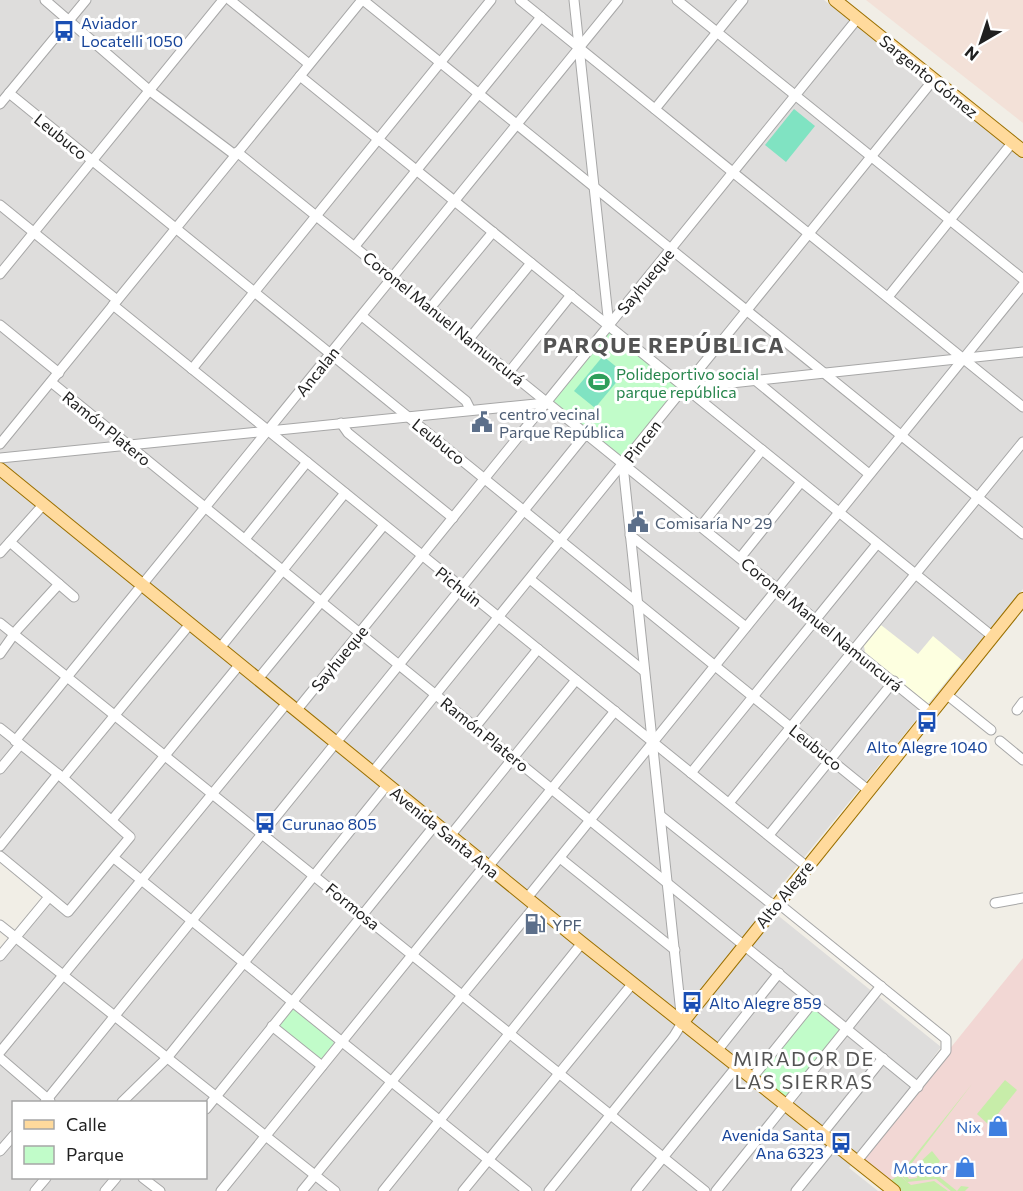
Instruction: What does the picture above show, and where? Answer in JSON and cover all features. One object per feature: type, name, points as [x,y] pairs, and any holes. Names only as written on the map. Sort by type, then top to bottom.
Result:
[{"type":"main road","name":"Sargento Gómez","points":[[836,0],[1023,151]]},
{"type":"main road","name":"Avenida Santa Ana","points":[[0,469],[435,825],[835,1143],[886,1188]]},
{"type":"main road","name":"Alto Alegre","points":[[682,1023],[930,712],[992,636],[1021,605]]},
{"type":"street","name":"Coronel Manuel Namuncurá","points":[[45,0],[150,91],[236,153],[355,246],[510,371],[585,435],[930,712]]},
{"type":"street","points":[[0,104],[86,0]]},
{"type":"street","points":[[0,274],[223,0]]},
{"type":"street","points":[[230,0],[309,64]]},
{"type":"street","points":[[0,444],[363,0],[1023,534]]},
{"type":"street","points":[[192,369],[491,0]]},
{"type":"street","points":[[520,0],[1023,407]]},
{"type":"street","points":[[574,0],[609,326]]},
{"type":"street","name":"Ancalan","points":[[0,769],[66,677],[618,0]]},
{"type":"street","points":[[677,0],[1023,279]]},
{"type":"street","points":[[655,109],[743,0]]},
{"type":"street","points":[[355,246],[540,17]]},
{"type":"street","name":"Sayhueque","points":[[0,1052],[213,794],[360,632],[858,18]]},
{"type":"street","points":[[300,76],[992,636]]},
{"type":"street","name":"Pincen","points":[[372,773],[531,580],[934,80]]},
{"type":"street","name":"Leubuco","points":[[9,93],[868,790]]},
{"type":"street","points":[[888,297],[1012,142]]},
{"type":"street","name":"Pichuin","points":[[0,205],[192,369],[806,866]]},
{"type":"street","points":[[431,307],[493,232]]},
{"type":"street","points":[[469,339],[531,263]]},
{"type":"street","points":[[302,1191],[462,993],[531,902],[560,858],[1023,285]]},
{"type":"street","points":[[510,371],[571,295]]},
{"type":"street","points":[[362,316],[466,401],[470,409]]},
{"type":"street","name":"Ramón Platero","points":[[0,325],[59,373]]},
{"type":"street","points":[[686,388],[1023,352]]},
{"type":"street","points":[[755,380],[869,474]]},
{"type":"street","name":"Ramón Platero","points":[[51,382],[669,882],[918,1087]]},
{"type":"street","points":[[0,458],[546,403]]},
{"type":"street","points":[[341,423],[348,433],[453,518]]},
{"type":"street","points":[[0,1058],[48,1101],[261,833],[585,435]]},
{"type":"street","points":[[729,803],[1023,442]]},
{"type":"street","points":[[701,526],[762,450]]},
{"type":"street","points":[[245,539],[307,462]]},
{"type":"street","points":[[623,465],[669,882],[682,1023]]},
{"type":"street","points":[[740,558],[801,482]]},
{"type":"street","points":[[220,648],[345,493]]},
{"type":"street","points":[[0,553],[43,505]]},
{"type":"street","points":[[258,679],[384,525]]},
{"type":"street","points":[[630,535],[746,627]]},
{"type":"street","points":[[10,542],[74,597]]},
{"type":"street","points":[[691,773],[878,544]]},
{"type":"street","points":[[531,580],[644,671]]},
{"type":"street","points":[[0,654],[59,584]]},
{"type":"street","name":"Formosa","points":[[0,623],[705,1191]]},
{"type":"street","points":[[0,846],[115,716],[190,624]]},
{"type":"street","points":[[476,726],[538,649]]},
{"type":"street","points":[[112,819],[240,664]]},
{"type":"street","points":[[450,836],[576,680]]},
{"type":"street","points":[[769,835],[894,681]]},
{"type":"street","points":[[946,694],[991,730]]},
{"type":"street","points":[[221,1191],[413,954],[615,711]]},
{"type":"street","points":[[0,728],[112,819],[130,837],[70,911],[65,911],[0,856]]},
{"type":"street","points":[[1000,741],[1023,760]]},
{"type":"street","points":[[123,1101],[166,1058],[387,785]]},
{"type":"street","points":[[661,816],[769,902],[784,909],[948,1043],[946,1052],[857,1161]]},
{"type":"street","points":[[207,1108],[435,825]]},
{"type":"street","points":[[114,858],[527,1191]]},
{"type":"street","points":[[560,858],[675,950]]},
{"type":"street","points":[[0,956],[49,897]]},
{"type":"street","points":[[995,903],[1023,898]]},
{"type":"street","points":[[0,925],[335,1191]]},
{"type":"street","points":[[383,1191],[582,943]]},
{"type":"street","points":[[717,1051],[779,973]]},
{"type":"street","points":[[463,1191],[633,983]]},
{"type":"street","points":[[716,1191],[881,986]]},
{"type":"street","points":[[752,1078],[814,1001]]},
{"type":"street","name":"Alto Alegre","points":[[549,1191],[682,1023]]},
{"type":"street","points":[[272,1026],[322,1066]]},
{"type":"street","points":[[822,1134],[883,1058]]},
{"type":"street","points":[[636,1191],[737,1066]]},
{"type":"street","points":[[0,1151],[12,1137]]},
{"type":"street","points":[[796,1191],[835,1143]]},
{"type":"street","points":[[35,1191],[45,1179]]},
{"type":"street","points":[[105,1191],[115,1179]]},
{"type":"street","points":[[147,1179],[160,1191]]},
{"type":"shaded area","points":[[0,0],[824,0],[1023,159],[1023,589],[765,905],[941,1047],[849,1168],[878,1191],[0,1191],[0,959],[52,895],[0,851]]},
{"type":"shaded area","points":[[866,0],[1023,0],[1023,123]]},
{"type":"shaded area","points":[[881,625],[918,654],[933,636],[963,661],[928,704],[865,652],[864,646]]},
{"type":"shaded area","points":[[1023,958],[1023,1191],[901,1191],[861,1159]]},
{"type":"green space","points":[[794,109],[815,126],[786,162],[765,145]]},
{"type":"green space","points":[[609,326],[682,385],[623,465],[546,403]]},
{"type":"green space","name":"Polideportivo social parque república","points":[[603,356],[624,373],[595,408],[574,391]]},
{"type":"green space","points":[[813,1005],[844,1030],[787,1100],[756,1076]]},
{"type":"green space","points":[[290,1010],[295,1010],[333,1040],[334,1045],[323,1058],[317,1058],[280,1028],[280,1023]]},
{"type":"green space","points":[[1005,1080],[1017,1090],[989,1125],[977,1114]]},
{"type":"green space","points":[[972,1084],[905,1172],[909,1179],[917,1178],[919,1163],[932,1151],[940,1161],[932,1171],[957,1191],[951,1191],[936,1179],[907,1182],[900,1174]]},
{"type":"green space","points":[[899,1175],[911,1185],[934,1181],[948,1191],[902,1191],[890,1181]]},
{"type":"green space","points":[[961,1186],[969,1187],[965,1191],[957,1191]]},
{"type":"place","name":"Aviador Locatelli 1050","points":[[64,31]]},
{"type":"place","name":"Polideportivo social parque república","points":[[599,382]]},
{"type":"place","name":"centro vecinal Parque República","points":[[482,422]]},
{"type":"place","name":"Comisaría N° 29","points":[[638,522]]},
{"type":"place","name":"Alto Alegre 1040","points":[[927,722]]},
{"type":"place","name":"Curunao 805","points":[[265,823]]},
{"type":"place","name":"YPF","points":[[535,924]]},
{"type":"place","name":"Alto Alegre 859","points":[[692,1002]]},
{"type":"place","name":"Nix","points":[[998,1126]]},
{"type":"place","name":"Avenida Santa Ana 6323","points":[[841,1143]]},
{"type":"place","name":"Motcor","points":[[965,1167]]},
{"type":"district","name":"PARQUE REPÚBLICA","points":[[664,344]]},
{"type":"district","name":"MIRADOR DE LAS SIERRAS","points":[[804,1070]]}]
